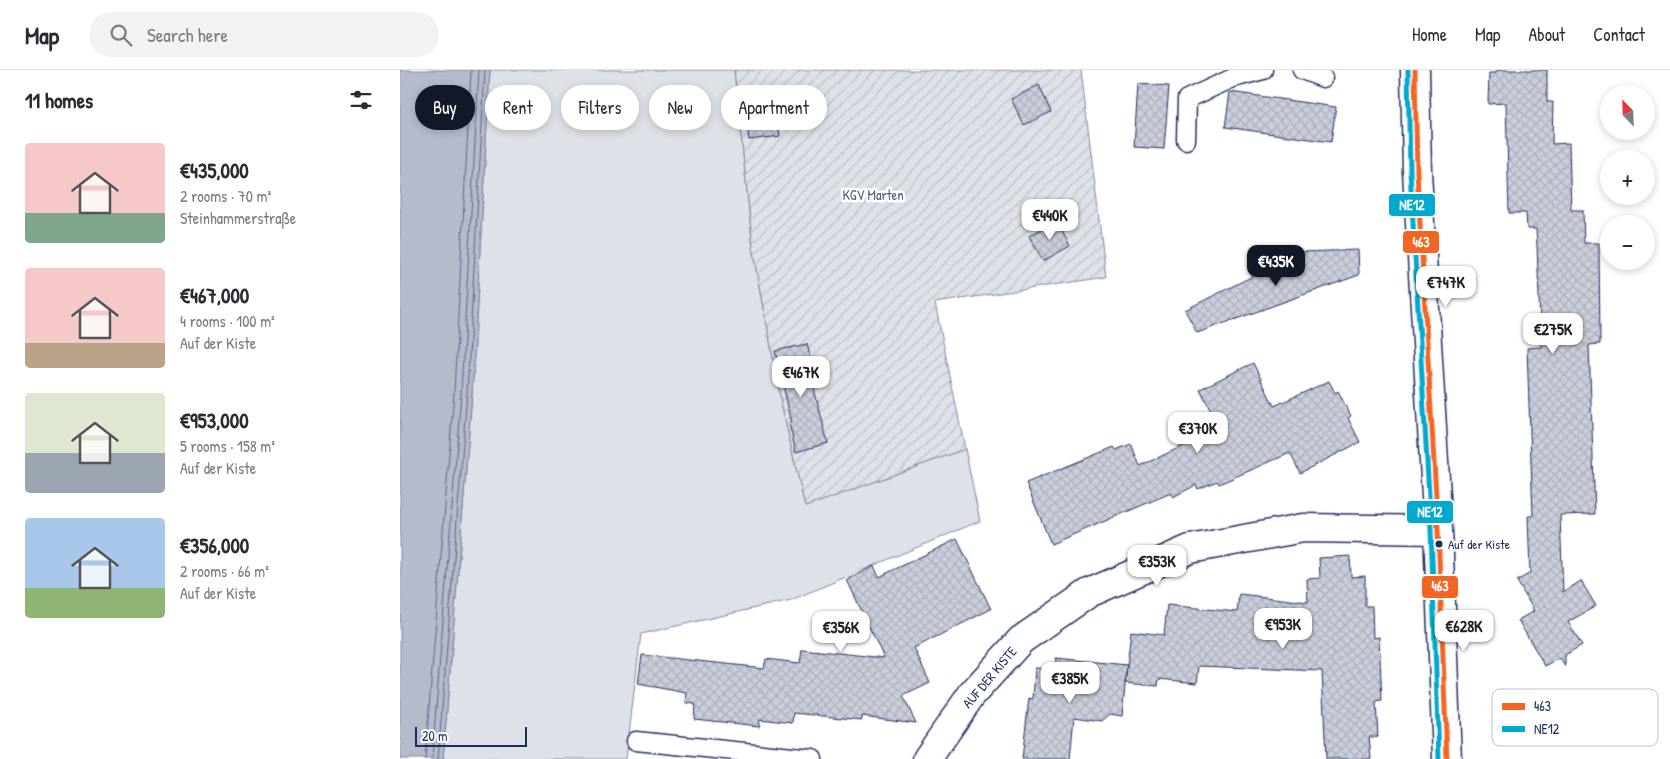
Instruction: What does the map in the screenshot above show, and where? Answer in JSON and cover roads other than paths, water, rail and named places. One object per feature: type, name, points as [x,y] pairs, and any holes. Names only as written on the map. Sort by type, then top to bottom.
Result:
[{"type":"street","points":[[1415,70],[1418,191],[1438,530],[1447,759]]},
{"type":"street","name":"AUF DER KISTE","points":[[928,759],[972,694],[1021,640],[1089,593],[1190,549],[1303,528],[1438,530]]},
{"type":"lane","points":[[1186,140],[1187,99],[1233,78],[1263,70]]},
{"type":"lane","points":[[1302,70],[1323,78]]},
{"type":"lane","points":[[636,742],[813,759]]},
{"type":"water","points":[[400,70],[490,70],[489,85],[485,85],[485,130],[487,130],[472,394],[443,759],[400,759]]},
{"type":"place","name":"Auf der Kiste","points":[[1439,544]]},
{"type":"park label","name":"KGV Marten","points":[[873,194]]}]
